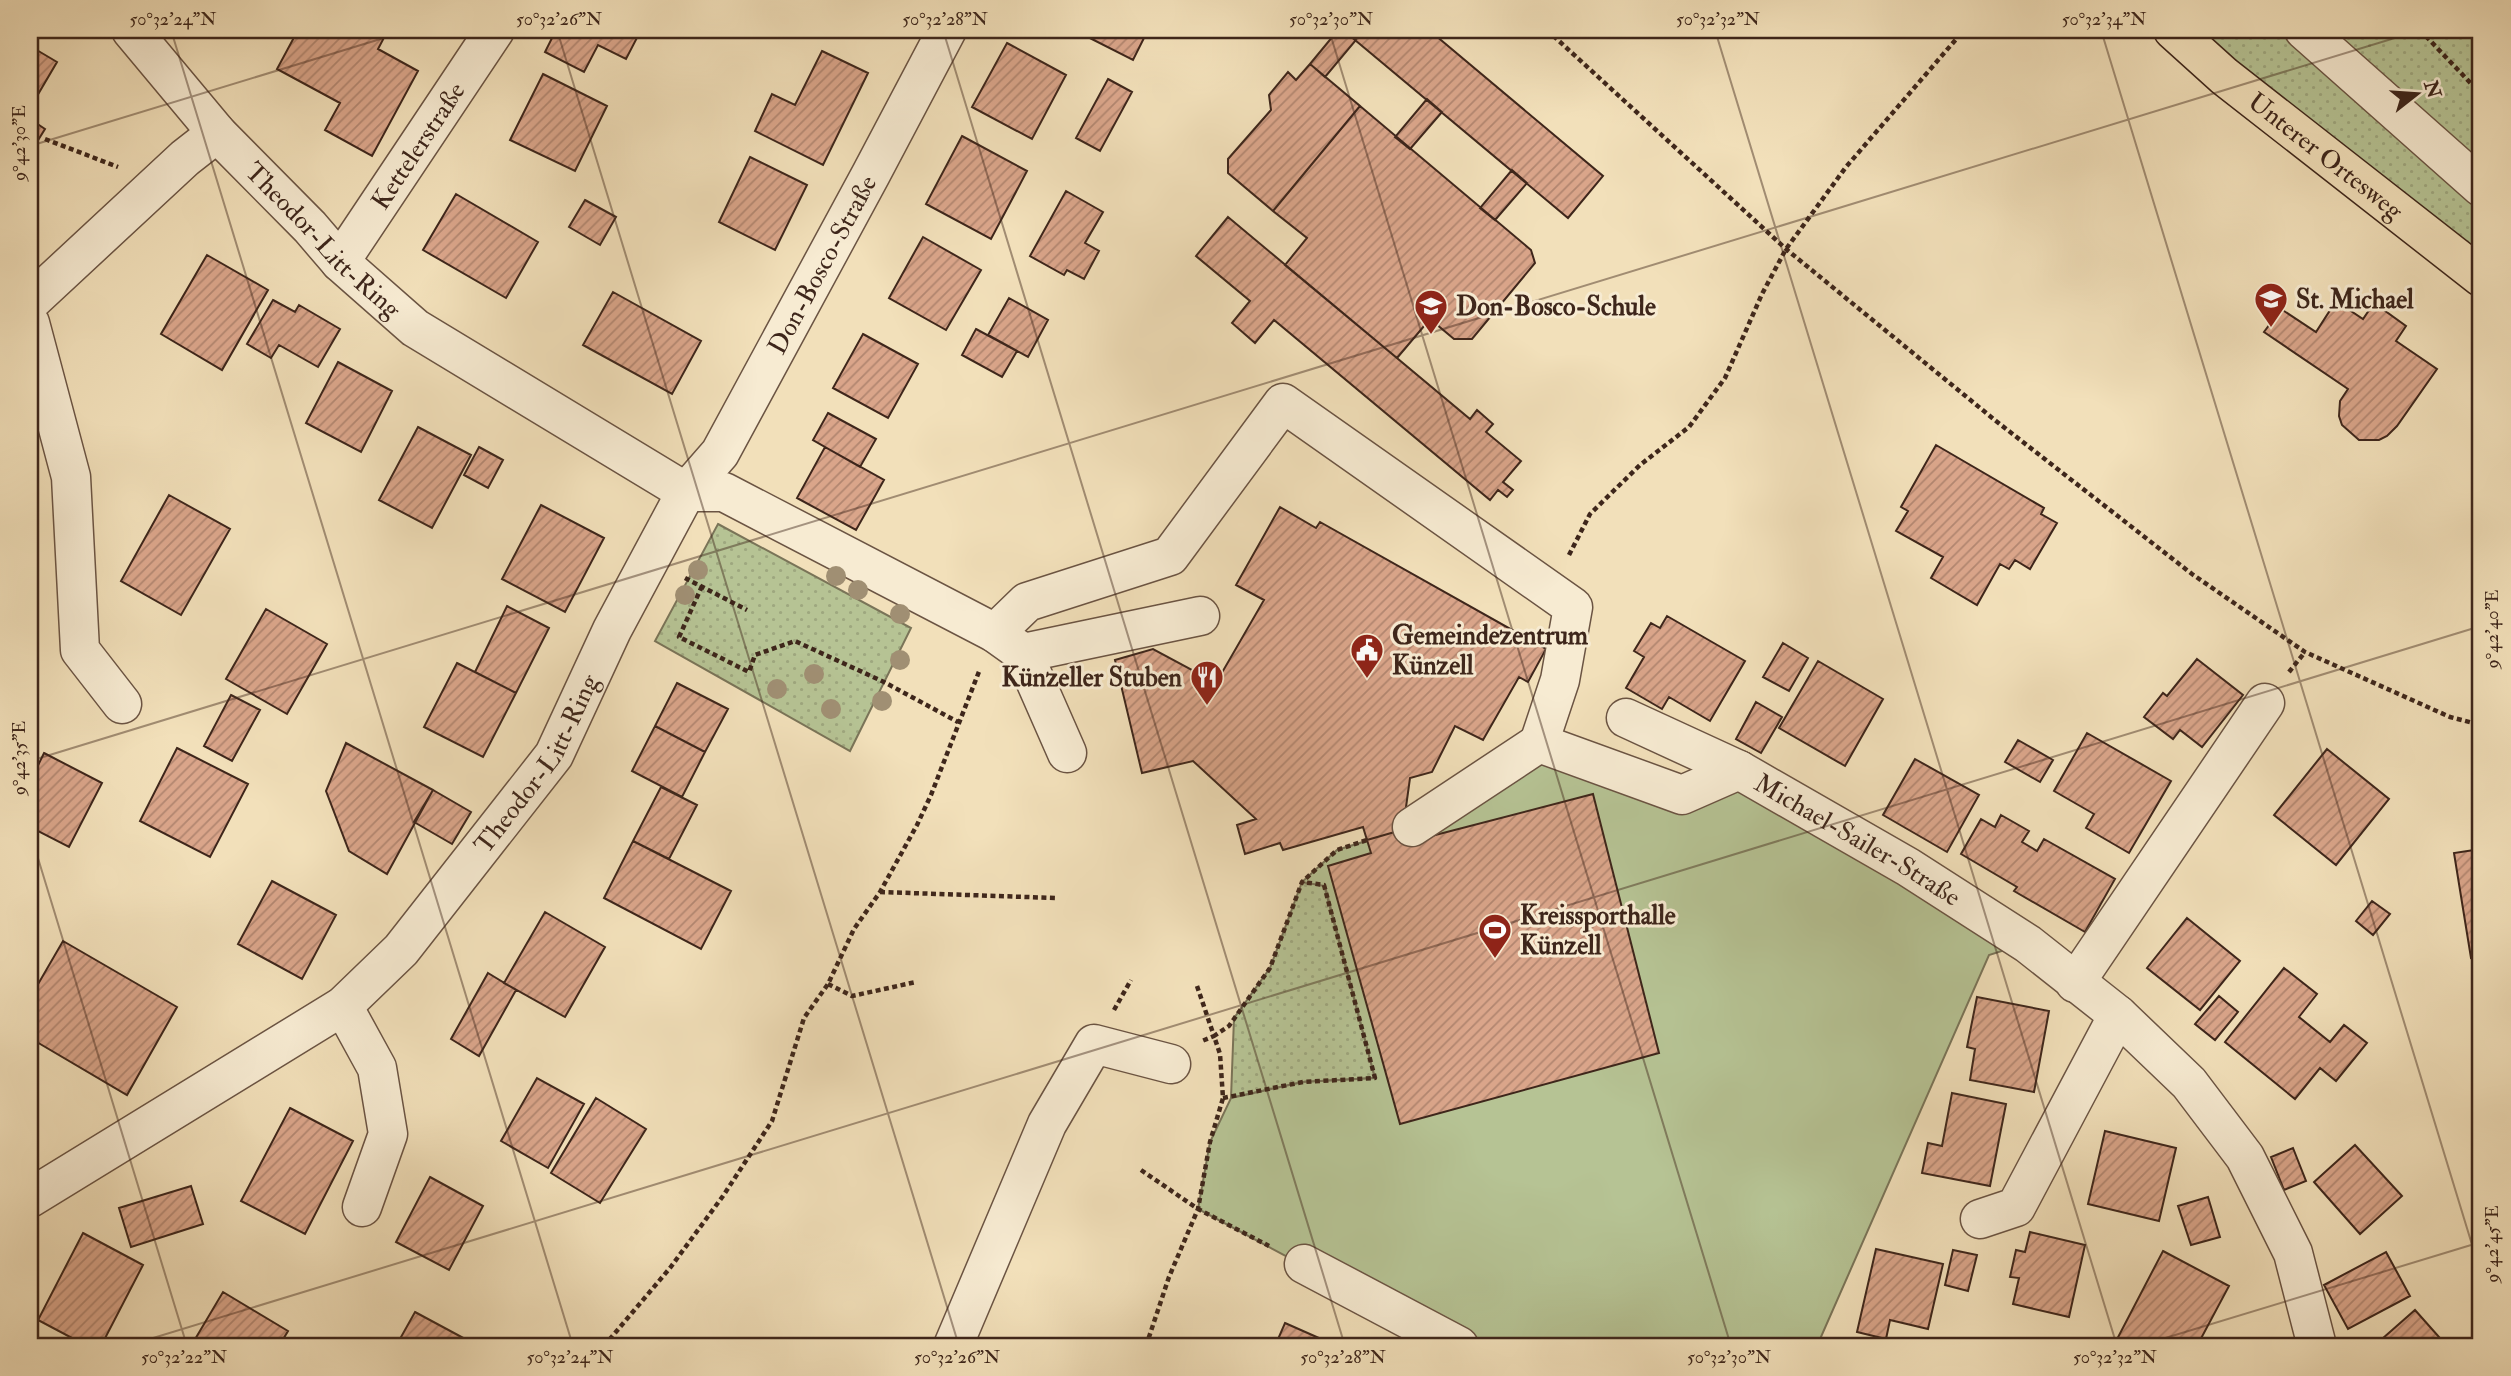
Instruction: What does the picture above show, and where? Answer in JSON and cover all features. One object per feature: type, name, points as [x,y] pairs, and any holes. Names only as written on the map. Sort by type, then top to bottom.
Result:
[{"type":"main road","name":"Unterer Ortesweg","points":[[2173,30],[2224,76],[2481,277]]},
{"type":"street","name":"Theodor-Litt-Ring","points":[[30,1198],[343,1006],[401,950],[554,755],[612,630],[687,492],[415,328],[340,262],[310,227],[217,133],[131,30]]},
{"type":"street","name":"Kettelerstraße","points":[[340,262],[495,30]]},
{"type":"street","name":"Don-Bosco-Straße","points":[[687,492],[720,453],[947,30]]},
{"type":"street","points":[[2304,30],[2481,187]]},
{"type":"street","points":[[30,302],[158,183],[217,133]]},
{"type":"street","points":[[30,323],[71,477],[79,650],[122,704]]},
{"type":"street","points":[[1009,643],[1027,602],[1170,556],[1283,403],[1573,607],[1560,680],[1539,743],[1412,827]]},
{"type":"street","points":[[687,492],[724,492],[1009,643],[1067,753]]},
{"type":"street","points":[[1009,643],[1200,616]]},
{"type":"street","points":[[2075,983],[2265,703]]},
{"type":"street","name":"Michael-Sailer-Straße","points":[[1626,718],[1739,770],[1908,867],[2028,944],[2118,1015],[2189,1083],[2245,1157],[2293,1253],[2317,1346]]},
{"type":"street","points":[[1539,743],[1682,795],[1739,770]]},
{"type":"street","points":[[343,1006],[377,1068],[388,1134],[362,1207]]},
{"type":"street","points":[[1980,1219],[2016,1207],[2118,1015]]},
{"type":"street","points":[[953,1346],[1046,1124],[1094,1044],[1171,1064]]},
{"type":"street","points":[[1304,1264],[1441,1342]]},
{"type":"path","points":[[1547,30],[1786,249],[2007,429],[2192,574],[2305,652],[2450,717],[2481,725]]},
{"type":"path","points":[[1550,590],[1590,514],[1640,465],[1689,427],[1725,378],[1786,249],[1846,167],[1964,30]]},
{"type":"path","points":[[2420,30],[2481,94]]},
{"type":"path","points":[[45,139],[158,183]]},
{"type":"path","points":[[702,586],[679,637],[748,672],[755,656],[795,641],[884,682],[958,722]]},
{"type":"path","points":[[711,592],[747,610]]},
{"type":"path","points":[[604,1346],[670,1268],[723,1196],[772,1121],[804,1018],[828,984],[854,929],[880,892],[931,795],[958,722],[1009,643]]},
{"type":"path","points":[[1214,1036],[1228,1026],[1270,968],[1302,882],[1337,850],[1367,840]]},
{"type":"path","points":[[1223,1098],[1303,1082],[1375,1078],[1324,885],[1302,882]]},
{"type":"path","points":[[880,892],[1056,898]]},
{"type":"path","points":[[1125,992],[1130,981]]},
{"type":"path","points":[[828,984],[852,996],[916,982]]},
{"type":"path","points":[[1146,1346],[1169,1277],[1198,1209],[1210,1142],[1223,1098],[1220,1054],[1197,985]]},
{"type":"path","points":[[1140,1170],[1198,1209],[1304,1264]]},
{"type":"green space","points":[[2173,30],[2481,30],[2481,277]]},
{"type":"green space","points":[[718,524],[911,628],[850,751],[655,641]]},
{"type":"green space","points":[[1539,743],[1682,795],[1738,769],[2027,943],[1989,955],[1817,1346],[1454,1346],[1198,1209],[1210,1142],[1231,1098],[1303,1082],[1375,1078],[1325,886],[1302,882],[1337,850],[1412,827]]},
{"type":"green space","points":[[1302,882],[1324,885],[1375,1078],[1303,1082],[1231,1098],[1234,1018],[1270,968]]},
{"type":"building","points":[[298,30],[388,30],[378,49],[418,71],[372,156],[325,130],[340,103],[277,69]]},
{"type":"building","points":[[556,30],[641,30],[626,59],[598,45],[584,72],[545,52]]},
{"type":"building","points":[[1074,30],[1148,30],[1133,60]]},
{"type":"building","points":[[1338,30],[1343,30],[1356,40],[1325,77],[1310,64]]},
{"type":"building","points":[[1343,30],[1429,30],[1603,176],[1568,218]]},
{"type":"building","points":[[1007,43],[1066,75],[1032,139],[972,107]]},
{"type":"building","points":[[30,46],[57,62],[30,108]]},
{"type":"building","points":[[822,51],[868,73],[823,165],[755,131],[772,94],[795,105]]},
{"type":"building","points":[[1310,64],[1360,106],[1273,211],[1228,173],[1228,159],[1271,110],[1269,95],[1288,72],[1296,80]]},
{"type":"building","points":[[543,74],[607,106],[575,171],[510,140]]},
{"type":"building","points":[[1108,79],[1132,92],[1100,151],[1076,138]]},
{"type":"building","points":[[1427,99],[1442,112],[1410,149],[1395,137]]},
{"type":"building","points":[[1360,106],[1531,250],[1535,263],[1472,339],[1454,339],[1430,319],[1397,358],[1285,265],[1307,238],[1273,211]]},
{"type":"building","points":[[30,119],[45,129],[30,153]]},
{"type":"building","points":[[962,136],[1027,171],[991,239],[926,204]]},
{"type":"building","points":[[750,157],[807,185],[775,250],[719,222]]},
{"type":"building","points":[[1512,170],[1527,183],[1495,220],[1480,208]]},
{"type":"building","points":[[1066,191],[1103,212],[1085,243],[1099,251],[1084,279],[1067,270],[1064,275],[1030,256]]},
{"type":"building","points":[[456,194],[538,242],[506,298],[423,250]]},
{"type":"building","points":[[585,200],[616,217],[600,245],[569,227]]},
{"type":"building","points":[[1228,217],[1470,419],[1477,410],[1493,424],[1486,432],[1521,461],[1503,482],[1513,490],[1507,497],[1498,490],[1490,500],[1274,320],[1255,343],[1232,323],[1250,301],[1196,256]]},
{"type":"building","points":[[923,237],[981,270],[946,330],[889,298]]},
{"type":"building","points":[[207,255],[268,290],[222,370],[161,334]]},
{"type":"building","points":[[613,292],[701,341],[672,394],[583,345]]},
{"type":"building","points":[[1009,298],[1048,320],[1028,357],[988,335]]},
{"type":"building","points":[[273,300],[295,312],[299,305],[340,329],[318,367],[279,345],[271,358],[247,344]]},
{"type":"building","points":[[2336,301],[2363,319],[2374,303],[2406,326],[2396,341],[2437,369],[2397,426],[2379,440],[2359,440],[2342,425],[2339,416],[2340,401],[2348,389],[2264,332],[2281,309],[2316,332]]},
{"type":"building","points":[[976,329],[1017,351],[1002,377],[962,355]]},
{"type":"building","points":[[863,334],[918,364],[888,418],[833,388]]},
{"type":"building","points":[[338,362],[392,391],[361,452],[306,423]]},
{"type":"building","points":[[828,413],[876,439],[860,467],[813,440]]},
{"type":"building","points":[[418,427],[471,455],[432,528],[379,500]]},
{"type":"building","points":[[1936,445],[2044,508],[2041,514],[2057,523],[2030,569],[2015,560],[2009,569],[2000,564],[1977,605],[1931,578],[1943,557],[1896,531],[1908,511],[1901,507]]},
{"type":"building","points":[[479,447],[503,460],[488,488],[464,475]]},
{"type":"building","points":[[825,447],[884,480],[856,530],[797,498]]},
{"type":"building","points":[[169,495],[230,529],[181,615],[121,581]]},
{"type":"building","points":[[541,505],[604,538],[565,612],[502,579]]},
{"type":"building","name":"Gemeindezentrum Künzell","points":[[1280,507],[1316,528],[1320,522],[1546,649],[1528,682],[1519,677],[1483,740],[1455,726],[1432,772],[1410,778],[1406,807],[1412,827],[1367,840],[1363,827],[1283,850],[1280,843],[1245,854],[1237,825],[1256,819],[1193,761],[1142,773],[1115,660],[1153,649],[1216,683],[1264,600],[1236,585]]},
{"type":"building","points":[[30,594],[35,594],[35,639],[30,639]]},
{"type":"building","points":[[507,606],[549,628],[516,693],[475,672]]},
{"type":"building","points":[[266,609],[327,644],[287,714],[226,679]]},
{"type":"building","points":[[1667,616],[1745,661],[1710,721],[1669,697],[1662,709],[1626,688],[1644,657],[1634,651],[1651,623],[1660,628]]},
{"type":"building","points":[[1783,643],[1808,658],[1789,691],[1763,677]]},
{"type":"building","points":[[2197,659],[2243,695],[2202,747],[2180,730],[2173,739],[2144,717],[2163,693],[2167,696]]},
{"type":"building","points":[[1818,661],[1883,699],[1845,766],[1779,728]]},
{"type":"building","points":[[457,663],[516,693],[483,757],[424,727]]},
{"type":"building","points":[[677,683],[728,709],[705,752],[655,726]]},
{"type":"building","points":[[231,695],[260,710],[232,761],[204,746]]},
{"type":"building","points":[[1756,702],[1782,717],[1761,753],[1736,739]]},
{"type":"building","points":[[655,726],[705,752],[682,797],[632,771]]},
{"type":"building","points":[[2087,733],[2171,781],[2129,853],[2086,828],[2094,814],[2054,791]]},
{"type":"building","points":[[2018,740],[2053,760],[2040,782],[2005,762]]},
{"type":"building","points":[[346,743],[433,790],[387,874],[349,851],[326,791]]},
{"type":"building","points":[[177,748],[248,784],[210,857],[140,821]]},
{"type":"building","points":[[2327,749],[2389,799],[2336,865],[2274,815]]},
{"type":"building","points":[[44,753],[102,783],[69,847],[30,827],[30,782]]},
{"type":"building","points":[[1915,759],[1979,795],[1947,852],[1883,815]]},
{"type":"building","points":[[661,787],[697,805],[669,859],[633,841]]},
{"type":"building","points":[[433,790],[471,812],[452,844],[414,822]]},
{"type":"building","name":"Kreissporthalle Künzell","points":[[1593,794],[1659,1053],[1400,1124],[1328,866],[1371,853],[1367,840],[1412,827],[1416,840]]},
{"type":"building","points":[[2001,815],[2029,831],[2022,842],[2037,851],[2044,839],[2115,879],[2085,932],[2014,891],[2017,887],[1961,854],[1981,819],[1995,827]]},
{"type":"building","points":[[633,841],[731,891],[701,949],[604,898]]},
{"type":"building","points":[[2481,849],[2481,956],[2471,958],[2454,853]]},
{"type":"building","points":[[272,881],[336,915],[302,979],[238,944]]},
{"type":"building","points":[[2372,901],[2390,914],[2373,935],[2356,921]]},
{"type":"building","points":[[545,912],[605,947],[565,1017],[504,983]]},
{"type":"building","points":[[2187,918],[2240,961],[2200,1010],[2147,968]]},
{"type":"building","points":[[63,941],[177,1007],[127,1095],[30,1038],[30,998]]},
{"type":"building","points":[[2284,968],[2317,994],[2299,1017],[2330,1042],[2344,1025],[2367,1043],[2336,1081],[2320,1068],[2295,1099],[2225,1042]]},
{"type":"building","points":[[488,973],[516,990],[479,1056],[451,1039]]},
{"type":"building","points":[[2219,996],[2238,1012],[2215,1040],[2195,1024]]},
{"type":"building","points":[[1977,997],[2049,1011],[2034,1092],[1970,1080],[1975,1049],[1967,1047]]},
{"type":"building","points":[[537,1078],[584,1104],[548,1168],[501,1141]]},
{"type":"building","points":[[1952,1093],[2006,1104],[1990,1186],[1922,1173],[1928,1143],[1942,1146]]},
{"type":"building","points":[[596,1098],[646,1129],[600,1203],[551,1173]]},
{"type":"building","points":[[290,1108],[353,1141],[305,1234],[241,1201]]},
{"type":"building","points":[[2105,1131],[2176,1148],[2159,1221],[2088,1204]]},
{"type":"building","points":[[2355,1145],[2402,1196],[2360,1234],[2314,1182]]},
{"type":"building","points":[[2293,1148],[2306,1181],[2284,1190],[2271,1157]]},
{"type":"building","points":[[430,1177],[483,1206],[449,1270],[396,1242]]},
{"type":"building","points":[[191,1186],[203,1224],[131,1247],[119,1208]]},
{"type":"building","points":[[2208,1197],[2220,1237],[2191,1245],[2178,1206]]},
{"type":"building","points":[[2030,1232],[2085,1245],[2069,1317],[2013,1304],[2019,1278],[2010,1277],[2016,1250],[2025,1252]]},
{"type":"building","points":[[83,1233],[143,1265],[101,1346],[87,1346],[38,1320]]},
{"type":"building","points":[[1876,1249],[1943,1264],[1928,1329],[1890,1320],[1886,1339],[1857,1332]]},
{"type":"building","points":[[1953,1250],[1977,1255],[1968,1291],[1945,1285]]},
{"type":"building","points":[[2163,1251],[2229,1286],[2197,1346],[2122,1346],[2115,1343]]},
{"type":"building","points":[[2386,1252],[2410,1296],[2348,1329],[2324,1285]]},
{"type":"building","points":[[223,1292],[288,1331],[279,1346],[191,1346]]},
{"type":"building","points":[[2415,1310],[2447,1346],[2374,1346]]},
{"type":"building","points":[[415,1312],[469,1341],[467,1346],[396,1346]]},
{"type":"building","points":[[1285,1323],[1337,1346],[1275,1346]]},
{"type":"place","name":"St. Michael","points":[[2271,329]]},
{"type":"place","name":"Don-Bosco-Schule","points":[[1431,336]]},
{"type":"place","name":"Gemeindezentrum Künzell","points":[[1367,680]]},
{"type":"place","name":"Künzeller Stuben","points":[[1207,707]]},
{"type":"place","name":"Kreissporthalle Künzell","points":[[1495,960]]}]
